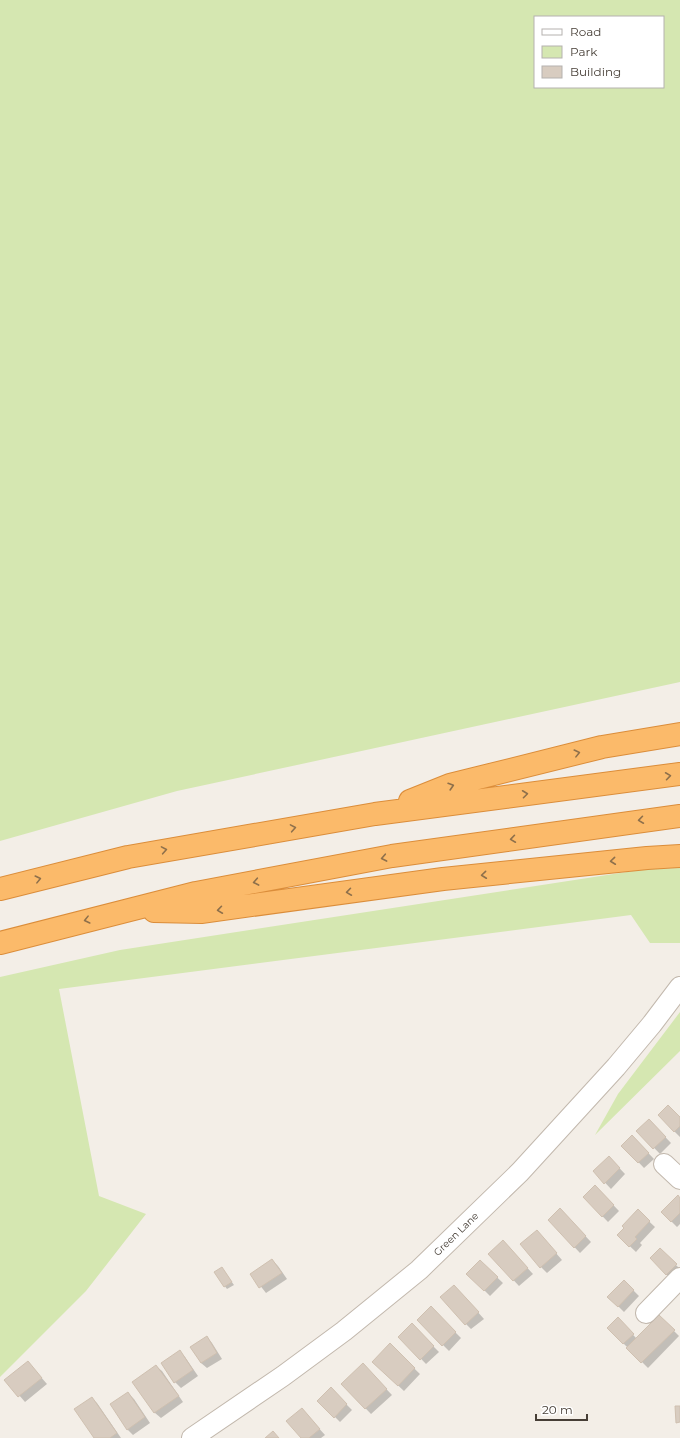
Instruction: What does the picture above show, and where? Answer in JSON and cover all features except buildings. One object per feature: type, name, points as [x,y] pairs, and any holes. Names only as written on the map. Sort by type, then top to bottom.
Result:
[{"type":"highway","points":[[375,814],[450,786],[602,747],[680,734]]},
{"type":"highway","points":[[0,889],[128,856],[375,814],[680,774]]},
{"type":"highway","points":[[0,943],[196,893],[392,856],[680,816]]},
{"type":"highway","points":[[125,911],[201,912],[443,879],[680,856]]},
{"type":"street","name":"Green Lane","points":[[192,1438],[283,1376],[344,1331],[414,1284],[520,1172],[616,1067],[652,1024],[680,987]]},
{"type":"street","points":[[646,1313],[680,1278]]},
{"type":"green space","points":[[0,0],[680,0],[680,682],[177,791],[0,841]]},
{"type":"green space","points":[[680,868],[680,943],[650,943],[631,915],[59,989],[99,1196],[146,1214],[86,1291],[0,1377],[0,977],[120,950],[646,869]]},
{"type":"green space","points":[[680,1012],[680,1051],[595,1135],[618,1094]]}]
